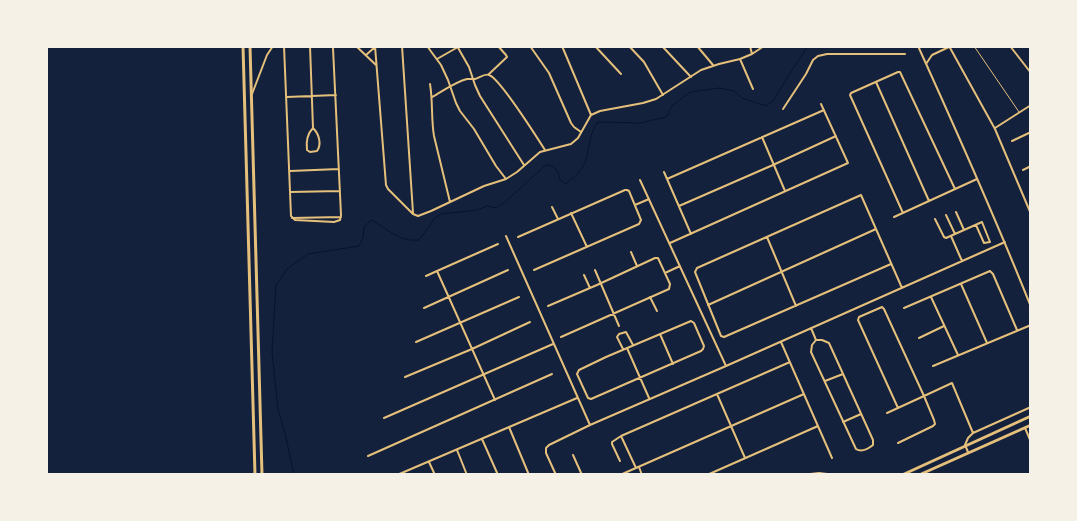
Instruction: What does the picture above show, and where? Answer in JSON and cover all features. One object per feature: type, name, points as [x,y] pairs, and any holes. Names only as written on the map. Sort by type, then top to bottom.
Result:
[{"type":"highway","points":[[243,46],[255,475]]},
{"type":"highway","points":[[250,46],[262,475]]},
{"type":"highway","points":[[902,475],[1031,416]]},
{"type":"highway","points":[[920,475],[1031,425]]},
{"type":"street","points":[[251,99],[267,55],[273,46]]},
{"type":"street","points":[[284,46],[292,218]]},
{"type":"street","points":[[310,46],[313,128],[317,134],[319,150],[309,152],[307,148],[308,135],[313,128]]},
{"type":"street","points":[[356,46],[376,65]]},
{"type":"street","points":[[366,55],[375,46]]},
{"type":"street","points":[[375,46],[386,185],[414,215],[418,216],[484,186],[506,179],[540,152],[571,144],[578,138],[591,115],[606,109],[656,99],[701,70],[740,59],[764,46]]},
{"type":"street","points":[[402,46],[412,212]]},
{"type":"street","points":[[427,46],[441,65],[460,110],[506,179]]},
{"type":"street","points":[[437,60],[458,46],[469,67],[472,80],[480,96],[524,165]]},
{"type":"street","points":[[432,97],[450,86],[489,74],[507,57],[498,46]]},
{"type":"street","points":[[530,46],[549,72],[571,123],[581,132]]},
{"type":"street","points":[[562,46],[591,115]]},
{"type":"street","points":[[595,46],[621,74]]},
{"type":"street","points":[[629,46],[644,62],[663,95]]},
{"type":"street","points":[[662,46],[691,76]]},
{"type":"street","points":[[697,46],[713,66]]},
{"type":"street","points":[[750,46],[752,54]]},
{"type":"street","points":[[918,46],[1005,242],[1031,307]]},
{"type":"street","points":[[926,64],[932,55],[949,46],[995,129],[1031,214]]},
{"type":"street","points":[[1010,46],[1031,73]]},
{"type":"street","points":[[292,218],[294,220],[334,222],[340,220],[341,217],[333,48]]},
{"type":"street","points":[[782,109],[806,74],[810,64],[818,56],[827,54],[905,54]]},
{"type":"street","points":[[740,59],[754,89]]},
{"type":"street","points":[[903,214],[850,94],[875,81],[898,72],[901,73],[955,189]]},
{"type":"street","points":[[489,74],[501,85],[545,150]]},
{"type":"street","points":[[875,81],[929,201]]},
{"type":"street","points":[[430,84],[432,126],[450,202]]},
{"type":"street","points":[[287,97],[336,96]]},
{"type":"street","points":[[670,243],[848,164],[821,104]]},
{"type":"street","points":[[995,129],[1031,105]]},
{"type":"street","points":[[667,179],[824,110]]},
{"type":"street","points":[[1012,141],[1031,132]]},
{"type":"street","points":[[678,206],[836,136]]},
{"type":"street","points":[[762,137],[785,191]]},
{"type":"street","points":[[1023,170],[1031,166]]},
{"type":"street","points":[[290,170],[339,169]]},
{"type":"street","points":[[664,172],[691,234]]},
{"type":"street","points":[[894,217],[977,179]]},
{"type":"street","points":[[640,180],[726,366]]},
{"type":"street","points":[[518,237],[626,190],[629,191],[641,220],[639,224],[534,270]]},
{"type":"street","points":[[290,192],[340,192]]},
{"type":"street","points":[[892,264],[724,338],[721,336],[695,273],[696,270],[861,195],[892,264],[902,288]]},
{"type":"street","points":[[635,205],[650,199]]},
{"type":"street","points":[[552,207],[558,219]]},
{"type":"street","points":[[956,212],[964,230]]},
{"type":"street","points":[[571,213],[587,247]]},
{"type":"street","points":[[946,215],[955,234]]},
{"type":"street","points":[[292,218],[341,217]]},
{"type":"street","points":[[935,219],[944,237],[951,236],[964,230],[976,225],[982,223],[990,242],[984,243],[976,225]]},
{"type":"street","points":[[708,304],[876,229]]},
{"type":"street","points":[[506,236],[590,424]]},
{"type":"street","points":[[951,236],[962,261]]},
{"type":"street","points":[[767,237],[796,306]]},
{"type":"street","points":[[556,475],[546,453],[547,446],[590,424],[781,342],[1005,242]]},
{"type":"street","points":[[426,276],[498,244]]},
{"type":"street","points":[[631,252],[637,266]]},
{"type":"street","points":[[548,306],[655,258],[657,258],[666,273],[670,287],[561,337]]},
{"type":"street","points":[[666,273],[680,266]]},
{"type":"street","points":[[424,308],[508,270]]},
{"type":"street","points":[[595,270],[619,326]]},
{"type":"street","points":[[437,271],[495,400]]},
{"type":"street","points":[[904,308],[988,272],[992,272],[1017,330]]},
{"type":"street","points":[[584,275],[590,288]]},
{"type":"street","points":[[961,284],[987,343]]},
{"type":"street","points":[[416,342],[519,297]]},
{"type":"street","points":[[650,297],[657,311]]},
{"type":"street","points":[[931,297],[958,356]]},
{"type":"street","points":[[898,408],[858,321],[859,317],[881,307],[924,396],[935,424],[898,443]]},
{"type":"street","points":[[691,321],[694,323],[704,346],[701,351],[673,364],[591,399],[588,398],[578,371],[633,345],[691,321]]},
{"type":"street","points":[[405,378],[530,322]]},
{"type":"street","points":[[933,366],[1031,325]]},
{"type":"street","points":[[919,338],[944,326]]},
{"type":"street","points":[[811,328],[816,340]]},
{"type":"street","points":[[623,350],[617,337],[618,334],[626,332],[633,345]]},
{"type":"street","points":[[660,334],[673,364]]},
{"type":"street","points":[[816,340],[822,340],[829,344],[843,374],[873,442],[872,446],[866,450],[860,451],[856,449],[843,422],[811,349],[816,340]]},
{"type":"street","points":[[781,342],[832,458]]},
{"type":"street","points":[[384,418],[553,344]]},
{"type":"street","points":[[627,348],[650,399]]},
{"type":"street","points":[[620,461],[612,442],[621,436],[790,362]]},
{"type":"street","points":[[368,456],[552,374]]},
{"type":"street","points":[[825,381],[843,374]]},
{"type":"street","points":[[887,413],[952,383],[973,432]]},
{"type":"street","points":[[717,394],[745,458]]},
{"type":"street","points":[[620,475],[804,394]]},
{"type":"street","points":[[397,475],[577,397]]},
{"type":"street","points":[[968,452],[965,445],[973,432],[1031,407]]},
{"type":"street","points":[[843,422],[861,414]]},
{"type":"street","points":[[708,475],[818,426]]},
{"type":"street","points":[[509,427],[529,475]]},
{"type":"street","points":[[1025,427],[1031,442]]},
{"type":"street","points":[[621,436],[642,475]]},
{"type":"street","points":[[482,439],[498,475]]},
{"type":"street","points":[[457,450],[467,475]]},
{"type":"street","points":[[573,455],[582,475]]},
{"type":"street","points":[[429,462],[435,475]]},
{"type":"street","points":[[801,475],[819,473],[836,475]]},
{"type":"lane","points":[[974,46],[1019,113]]},
{"type":"waterway","points":[[294,475],[278,410],[272,352],[276,285],[287,269],[308,254],[359,246],[363,238],[364,227],[371,220],[400,237],[419,240],[435,218],[441,214],[477,210],[487,206],[496,208],[546,165],[553,166],[558,172],[560,180],[565,184],[582,168],[591,135],[598,122],[640,123],[666,117],[672,106],[690,92],[719,88],[734,91],[742,98],[766,106],[774,100],[808,46]]}]
